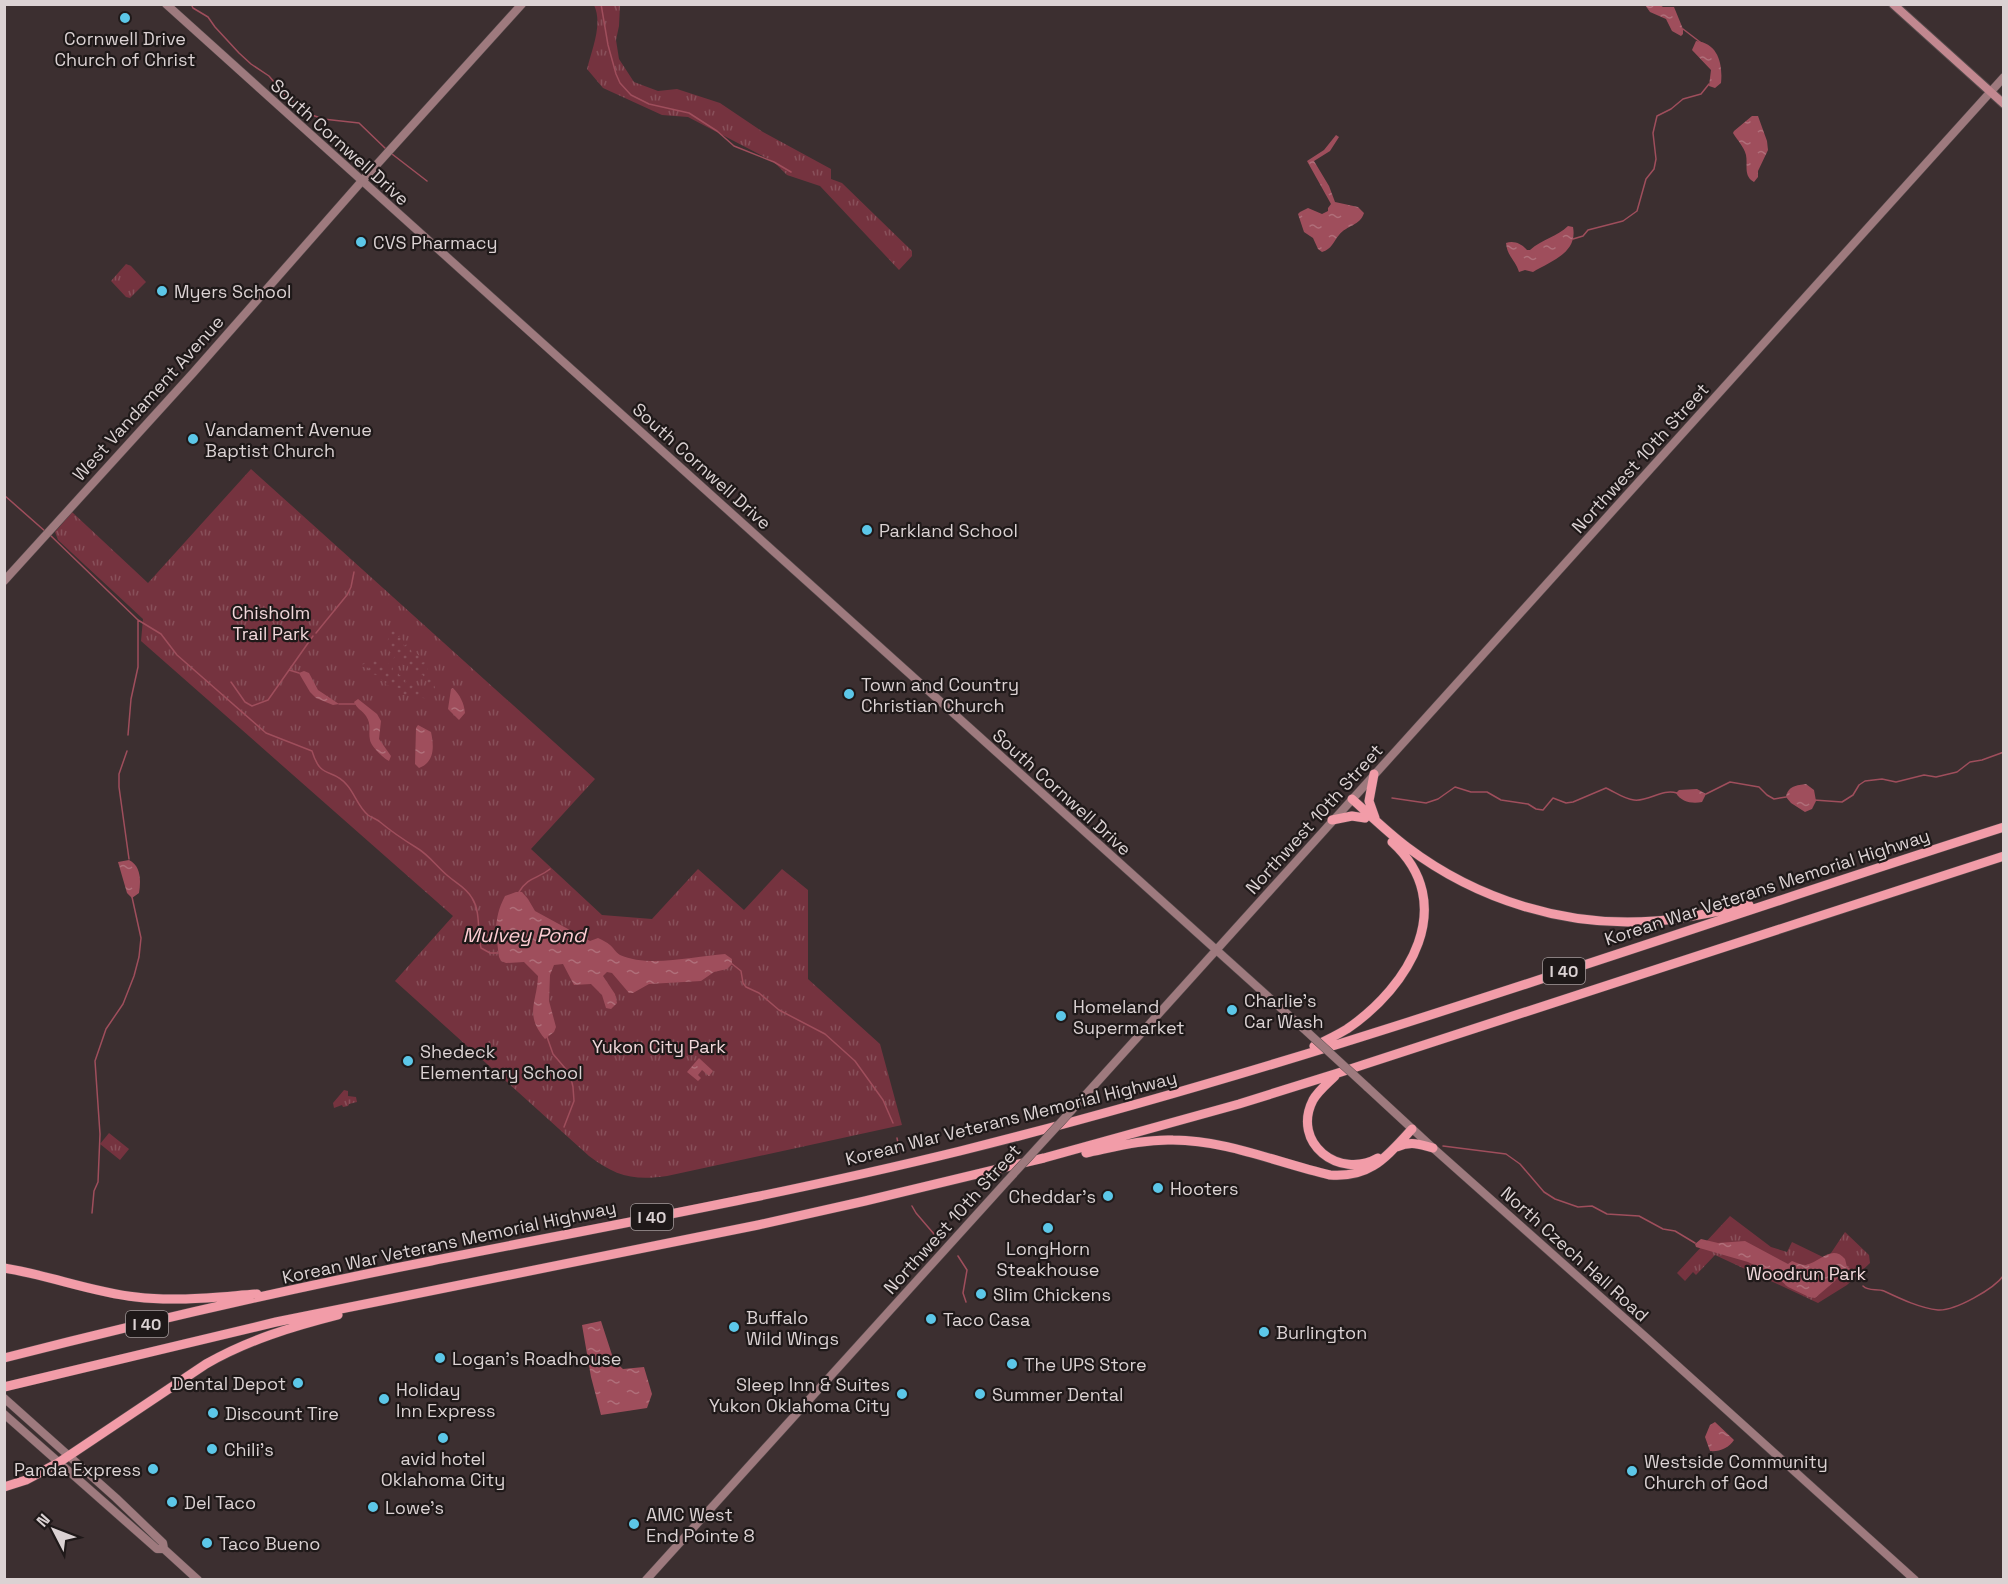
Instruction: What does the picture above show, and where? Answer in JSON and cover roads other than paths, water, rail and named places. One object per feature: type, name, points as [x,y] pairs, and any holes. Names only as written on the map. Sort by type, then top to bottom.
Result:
[{"type":"highway","points":[[1374,774],[1369,801],[1376,820]]},
{"type":"highway","points":[[1279,1063],[1334,1036],[1370,1010],[1391,989],[1404,971],[1419,944],[1423,931],[1425,908],[1418,877],[1407,857],[1350,801]]},
{"type":"highway","points":[[1350,801],[1422,857],[1472,886],[1521,905],[1566,916],[1612,921],[1654,921],[1790,897]]},
{"type":"highway","points":[[1332,820],[1352,816],[1365,818]]},
{"type":"highway","name":"Korean War Veterans Memorial Highway","points":[[4,1358],[423,1262],[862,1174],[1076,1120],[1279,1063],[2004,827]]},
{"type":"highway","name":"I 40","points":[[7,1386],[231,1332],[438,1288],[791,1218],[1044,1158],[1217,1110],[1338,1073],[2004,856]]},
{"type":"highway","points":[[1338,1073],[1317,1094],[1308,1115],[1309,1133],[1313,1142],[1330,1160],[1346,1165],[1369,1163],[1384,1153],[1410,1128]]},
{"type":"highway","points":[[1044,1158],[1070,1156],[1142,1142],[1190,1141],[1224,1147],[1330,1175],[1347,1176],[1372,1168],[1395,1148],[1410,1128]]},
{"type":"highway","points":[[1395,1148],[1404,1144],[1417,1143],[1433,1148]]},
{"type":"highway","points":[[4,1268],[79,1287],[136,1297],[194,1299],[290,1291]]},
{"type":"highway","points":[[4,1487],[26,1480],[69,1456],[230,1350],[279,1331],[438,1288]]},
{"type":"main road","name":"South Cornwell Drive","points":[[166,4],[1216,951]]},
{"type":"main road","name":"West Vandament Avenue","points":[[4,581],[522,4]]},
{"type":"main road","points":[[1893,4],[2004,104]]},
{"type":"main road","name":"Northwest 10th Street","points":[[646,1580],[2004,77]]},
{"type":"main road","name":"North Czech Hall Road","points":[[1216,951],[1410,1128],[1915,1580]]},
{"type":"main road","points":[[4,1398],[148,1529],[163,1544],[164,1549],[198,1580]]},
{"type":"main road","points":[[4,1414],[157,1549],[164,1549]]},
{"type":"water","points":[[1645,5],[1674,7],[1683,34],[1681,36],[1672,31],[1666,19],[1650,12]]},
{"type":"water","points":[[1696,41],[1709,46],[1718,56],[1721,83],[1715,88],[1709,86],[1711,70],[1692,50]]},
{"type":"water","points":[[1752,116],[1758,116],[1768,150],[1754,182],[1748,177],[1745,152],[1733,133]]},
{"type":"water","points":[[1336,135],[1339,137],[1330,151],[1314,161],[1329,186],[1335,202],[1358,207],[1364,213],[1360,221],[1342,232],[1330,247],[1322,252],[1313,238],[1304,232],[1298,214],[1308,208],[1322,214],[1328,211],[1331,204],[1307,161],[1324,150]]},
{"type":"water","points":[[1568,226],[1573,227],[1573,236],[1567,250],[1562,255],[1533,272],[1525,270],[1519,272],[1506,243],[1518,243],[1530,250]]},
{"type":"water","points":[[304,671],[309,673],[318,690],[339,704],[333,705],[316,698],[299,673]]},
{"type":"water","points":[[453,688],[461,699],[465,713],[459,720],[448,709]]},
{"type":"water","points":[[358,699],[377,714],[381,721],[379,739],[391,756],[389,761],[371,743],[368,719],[354,702]]},
{"type":"water","points":[[418,725],[431,732],[433,743],[431,758],[419,768],[415,764]]},
{"type":"water","points":[[1806,784],[1814,790],[1816,801],[1812,809],[1805,812],[1786,797],[1791,788]]},
{"type":"water","points":[[1697,789],[1706,794],[1702,802],[1687,802],[1676,793],[1679,790]]},
{"type":"water","points":[[129,860],[136,866],[140,878],[139,893],[132,898],[127,893],[118,862]]},
{"type":"water","name":"Mulvey Pond","points":[[522,892],[535,911],[590,941],[598,938],[620,955],[632,959],[658,961],[725,954],[732,959],[732,964],[727,969],[714,972],[701,981],[649,984],[633,993],[629,993],[612,973],[607,972],[603,976],[615,994],[617,1003],[611,1009],[606,1008],[602,995],[591,984],[574,985],[563,964],[554,965],[550,975],[549,1001],[556,1027],[554,1032],[545,1039],[533,1015],[538,976],[524,962],[506,963],[499,957],[497,919],[505,896]]},
{"type":"water","points":[[699,1058],[713,1071],[709,1076],[702,1070],[698,1075],[701,1078],[698,1081],[687,1072]]},
{"type":"water","points":[[1701,1239],[1718,1243],[1745,1241],[1788,1264],[1792,1261],[1806,1265],[1835,1253],[1845,1259],[1847,1267],[1815,1298],[1809,1297],[1748,1262],[1696,1247],[1695,1244]]},
{"type":"water","points":[[601,1321],[614,1361],[623,1369],[644,1367],[652,1394],[647,1408],[601,1415],[591,1377],[582,1325]]},
{"type":"water","points":[[1715,1422],[1734,1440],[1724,1449],[1710,1451],[1705,1437],[1710,1425]]},
{"type":"waterway","points":[[191,4],[193,8],[208,17],[239,53],[269,76],[293,101],[312,115],[323,119],[359,123],[386,149]]},
{"type":"waterway","points":[[601,4],[616,74],[620,83],[631,95],[649,104],[689,113],[717,131],[734,146],[774,162],[791,172]]},
{"type":"waterway","points":[[1683,29],[1700,42]]},
{"type":"waterway","points":[[1573,239],[1583,236],[1588,230],[1623,221],[1637,211],[1646,179],[1654,169],[1656,159],[1653,133],[1657,116],[1671,109],[1683,99],[1701,94],[1709,84]]},
{"type":"waterway","points":[[392,154],[427,181]]},
{"type":"waterway","points":[[4,495],[46,532]]},
{"type":"waterway","points":[[50,535],[138,620],[161,634],[177,655],[266,733],[312,751],[319,766],[342,780],[368,815],[421,851],[464,888],[470,894],[477,909],[481,948],[490,953],[498,953]]},
{"type":"waterway","points":[[316,633],[347,595],[354,572]]},
{"type":"waterway","points":[[128,735],[131,699],[138,667],[138,620]]},
{"type":"waterway","points":[[231,682],[245,702],[252,706],[268,700],[313,636]]},
{"type":"waterway","points":[[289,670],[299,673]]},
{"type":"waterway","points":[[339,704],[355,704]]},
{"type":"waterway","points":[[127,751],[119,774],[119,787],[129,859]]},
{"type":"waterway","points":[[1814,800],[1842,802],[1853,795],[1859,785],[1865,781],[1882,779],[1896,782],[1924,775],[1936,777],[1957,772],[1970,762],[2004,752]]},
{"type":"waterway","points":[[1706,794],[1730,782],[1759,787],[1774,799],[1786,797]]},
{"type":"waterway","points":[[1392,798],[1426,803],[1438,799],[1455,787],[1471,792],[1487,792],[1501,800],[1528,804],[1543,810],[1553,798],[1566,803],[1573,802],[1606,788],[1634,800],[1666,792],[1677,793]]},
{"type":"waterway","points":[[519,892],[530,880],[550,869]]},
{"type":"waterway","points":[[92,1213],[94,1191],[98,1182],[100,1134],[95,1061],[106,1029],[123,1004],[139,957],[141,938],[132,897]]},
{"type":"waterway","points":[[731,963],[741,971],[746,987],[759,993],[779,1010],[825,1034],[855,1061],[883,1100],[893,1123]]},
{"type":"waterway","points":[[547,1037],[553,1054],[570,1074],[573,1087],[574,1101],[564,1127]]},
{"type":"waterway","points":[[897,1138],[899,1148]]},
{"type":"waterway","points":[[1443,1146],[1506,1154],[1520,1164],[1544,1192],[1555,1199],[1578,1207],[1592,1206],[1607,1214],[1639,1216],[1663,1229],[1675,1231],[1695,1243]]},
{"type":"waterway","points":[[912,1206],[934,1234]]},
{"type":"waterway","points":[[958,1256],[967,1270],[963,1293],[966,1302]]},
{"type":"waterway","points":[[1845,1266],[1857,1275]]},
{"type":"waterway","points":[[1863,1286],[1938,1310],[1954,1307],[1974,1298],[1992,1287],[2004,1275]]},
{"type":"place","name":"Cornwell Drive Church of Christ","points":[[125,18]]},
{"type":"place","name":"CVS Pharmacy","points":[[361,242]]},
{"type":"place","name":"Myers School","points":[[162,291]]},
{"type":"place","name":"Vandament Avenue Baptist Church","points":[[193,439]]},
{"type":"place","name":"Parkland School","points":[[867,530]]},
{"type":"place","name":"Town and Country Christian Church","points":[[849,694]]},
{"type":"place","name":"Charlie's Car Wash","points":[[1232,1010]]},
{"type":"place","name":"Homeland Supermarket","points":[[1061,1016]]},
{"type":"place","name":"Shedeck Elementary School","points":[[408,1061]]},
{"type":"place","name":"Hooters","points":[[1158,1188]]},
{"type":"place","name":"Cheddar's","points":[[1108,1196]]},
{"type":"place","name":"LongHorn Steakhouse","points":[[1048,1228]]},
{"type":"place","name":"Slim Chickens","points":[[981,1294]]},
{"type":"place","name":"Taco Casa","points":[[931,1319]]},
{"type":"place","name":"Buffalo Wild Wings","points":[[734,1327]]},
{"type":"place","name":"Burlington","points":[[1264,1332]]},
{"type":"place","name":"Logan's Roadhouse","points":[[440,1358]]},
{"type":"place","name":"The UPS Store","points":[[1012,1364]]},
{"type":"place","name":"Dental Depot","points":[[298,1383]]},
{"type":"place","name":"Sleep Inn & Suites Yukon Oklahoma City","points":[[902,1394]]},
{"type":"place","name":"Summer Dental","points":[[980,1394]]},
{"type":"place","name":"Holiday Inn Express","points":[[384,1399]]},
{"type":"place","name":"Discount Tire","points":[[213,1413]]},
{"type":"place","name":"avid hotel Oklahoma City","points":[[443,1438]]},
{"type":"place","name":"Chili's","points":[[212,1449]]},
{"type":"place","name":"Panda Express","points":[[153,1469]]},
{"type":"place","name":"Westside Community Church of God","points":[[1632,1471]]},
{"type":"place","name":"Del Taco","points":[[172,1502]]},
{"type":"place","name":"Lowe's","points":[[373,1507]]},
{"type":"place","name":"AMC West End Pointe 8","points":[[634,1524]]},
{"type":"place","name":"Taco Bueno","points":[[207,1543]]},
{"type":"park label","name":"Chisholm Trail Park","points":[[271,622]]},
{"type":"park label","name":"Yukon City Park","points":[[659,1046]]},
{"type":"park label","name":"Woodrun Park","points":[[1806,1273]]}]
